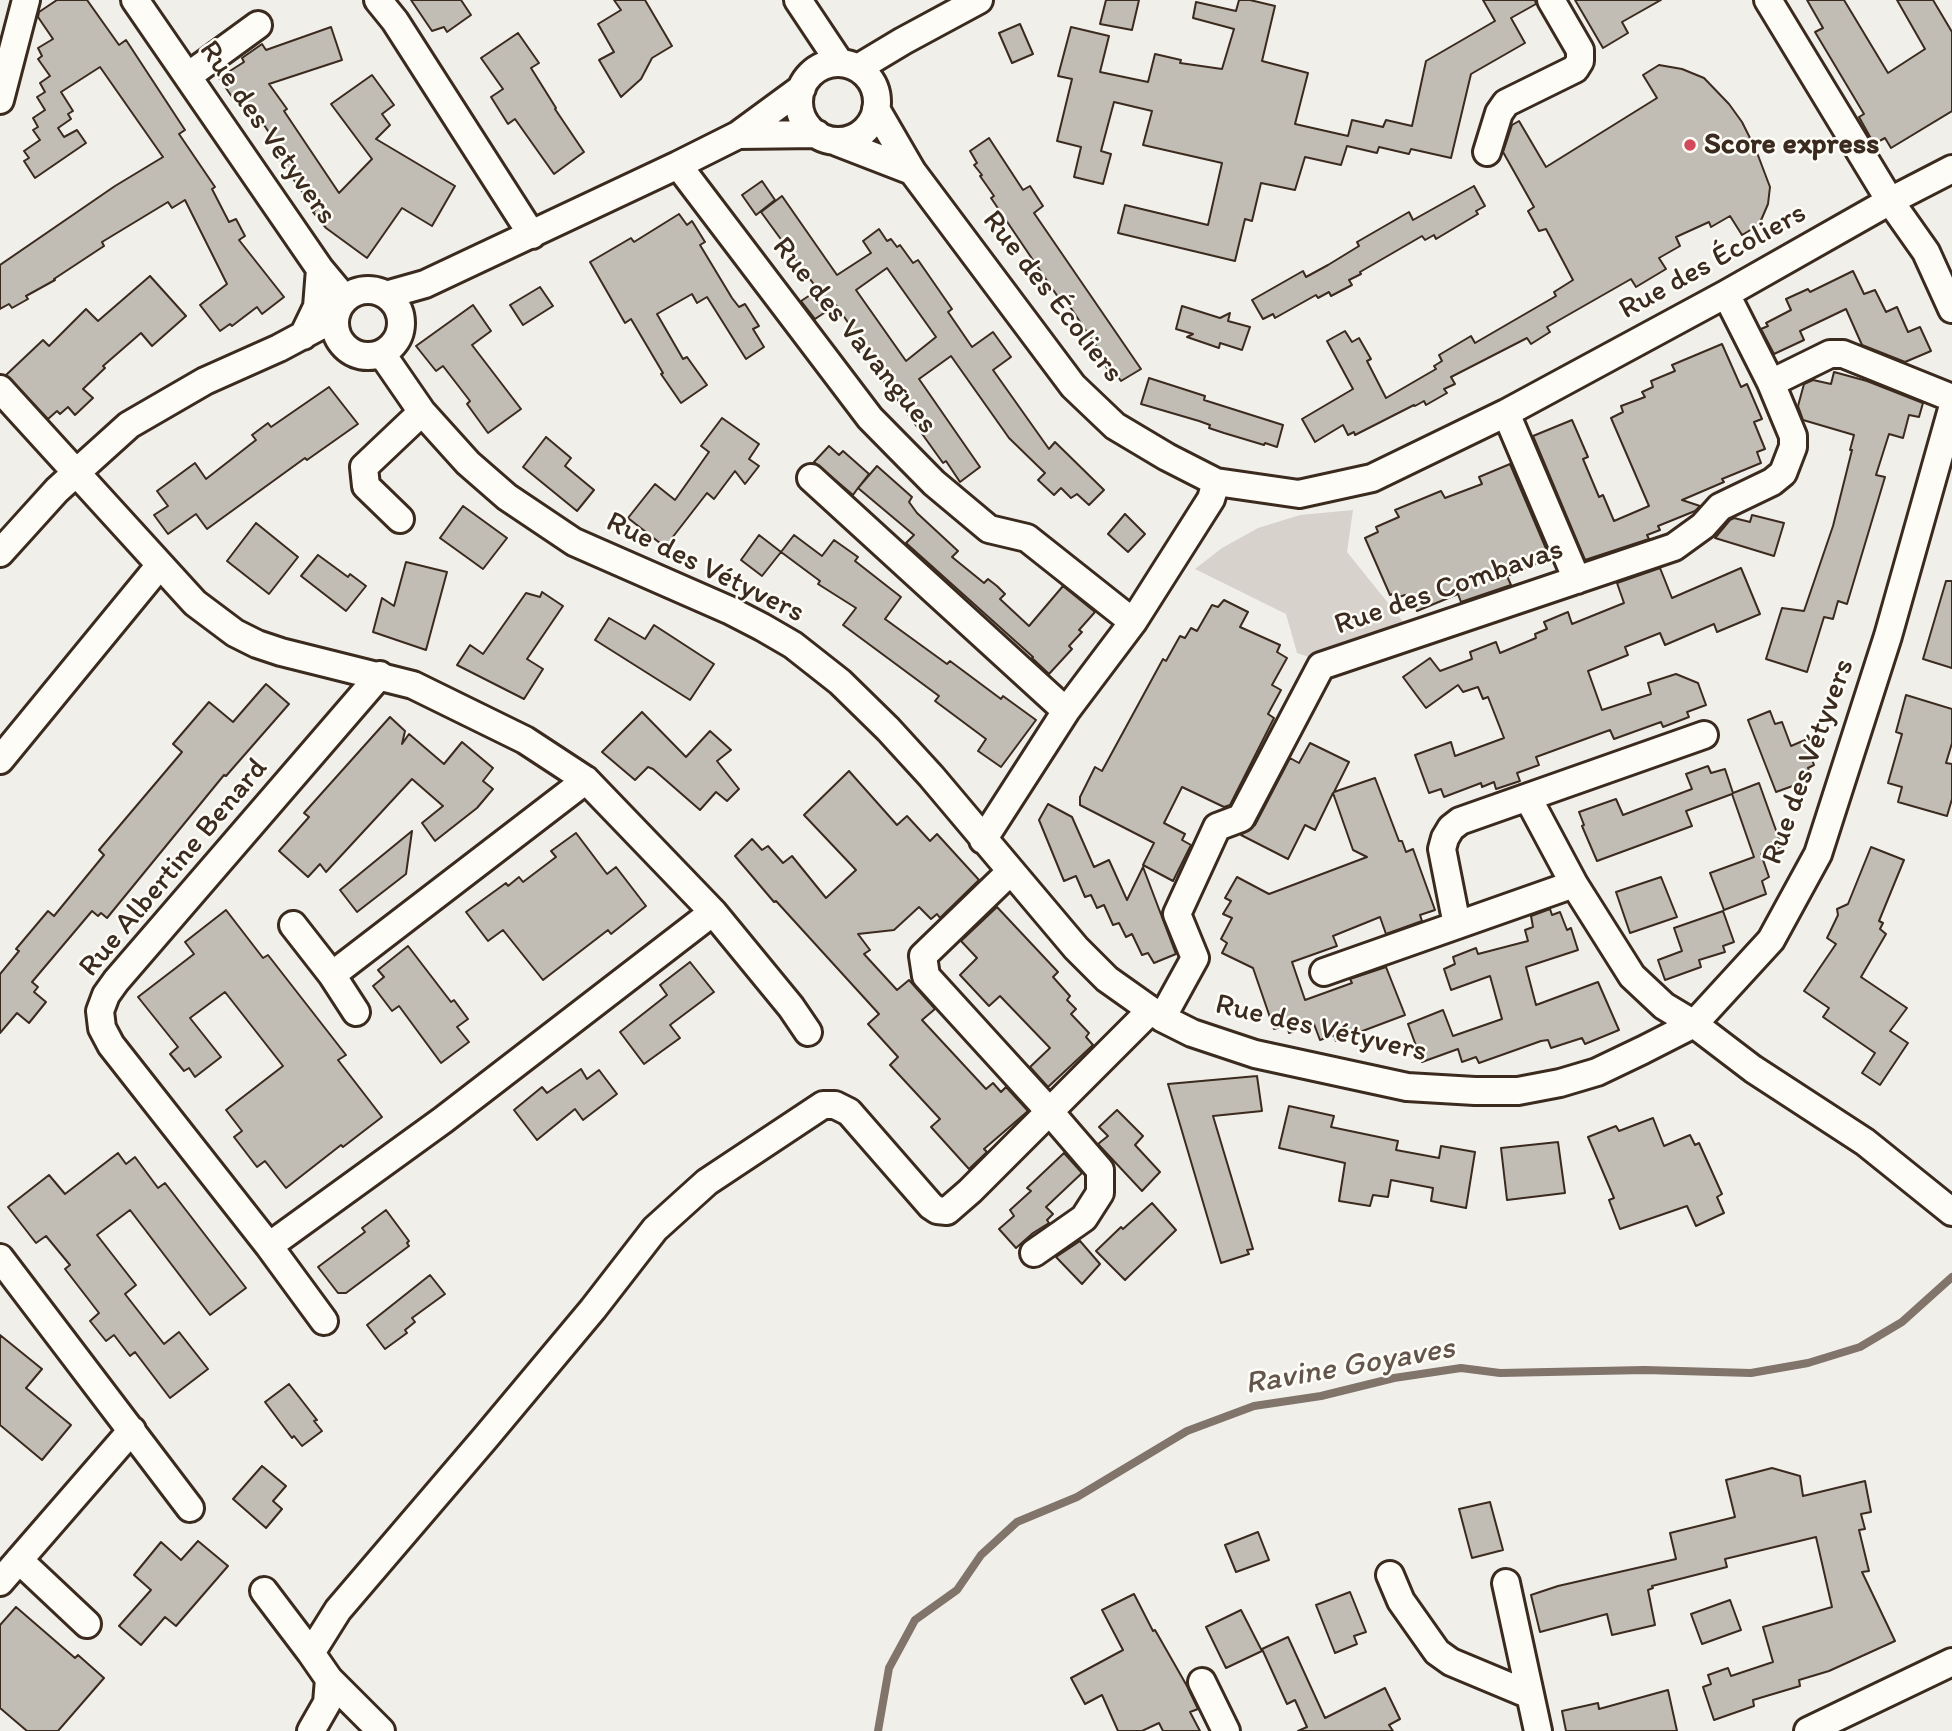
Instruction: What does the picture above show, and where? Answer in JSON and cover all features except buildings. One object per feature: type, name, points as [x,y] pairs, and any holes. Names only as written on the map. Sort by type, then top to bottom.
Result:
[{"type":"street","points":[[0,100],[26,0]]},
{"type":"street","name":"Rue des Vetyvers","points":[[135,0],[320,269],[340,320]]},
{"type":"street","points":[[378,0],[396,21],[532,235]]},
{"type":"street","points":[[393,305],[425,284],[738,135],[828,64],[849,66],[904,41],[979,0]]},
{"type":"street","points":[[1487,152],[1499,113],[1506,103],[1575,69],[1580,61],[1580,50],[1551,0]]},
{"type":"street","points":[[1768,0],[1890,201],[1926,252],[1952,309]]},
{"type":"street","points":[[738,135],[852,139],[866,131],[874,119],[876,90],[869,77],[849,66],[802,6]]},
{"type":"street","points":[[802,6],[806,81],[799,95],[799,109],[804,121],[827,138],[912,171]]},
{"type":"street","points":[[187,76],[258,25]]},
{"type":"street","name":"Rue des Écoliers","points":[[876,109],[912,171],[1073,386],[1115,426],[1216,482],[1300,494],[1372,478],[1506,413],[1952,169]]},
{"type":"street","name":"Rue des Vavangues","points":[[678,165],[870,418],[934,483],[989,529],[1027,538],[1133,622]]},
{"type":"street","name":"Rue des Vetyvers","points":[[303,335],[317,307],[320,269]]},
{"type":"street","points":[[279,348],[314,343],[340,320],[354,293],[365,290],[376,291],[393,305],[400,333],[396,342],[382,354],[359,356],[349,351],[340,320]]},
{"type":"street","name":"Rue des Combavas","points":[[1157,1014],[1195,958],[1177,914],[1217,827],[1241,818],[1321,666],[1674,547],[1703,526],[1720,507],[1772,482],[1783,473],[1793,447],[1793,436],[1771,383],[1726,294]]},
{"type":"street","points":[[0,553],[57,490],[129,425],[205,381],[340,320]]},
{"type":"street","name":"Rue des Vétyvers","points":[[382,354],[422,412],[468,463],[507,497],[563,535],[729,610],[793,645],[840,682],[888,729],[1055,925],[1107,979],[1157,1014],[1192,1033],[1255,1054],[1407,1087],[1475,1091],[1518,1091],[1584,1075],[1643,1050],[1694,1024],[1771,940],[1818,854],[1888,636],[1952,409]]},
{"type":"street","points":[[1771,383],[1830,354],[1843,354],[1952,397]]},
{"type":"street","points":[[0,389],[195,603],[235,633],[281,652],[413,685],[525,740],[586,780],[713,912],[808,1032]]},
{"type":"street","points":[[400,519],[366,486],[364,467],[422,412]]},
{"type":"street","points":[[1506,413],[1577,580]]},
{"type":"street","points":[[811,478],[1066,711]]},
{"type":"street","points":[[984,840],[1066,711],[1133,622],[1211,499],[1216,482]]},
{"type":"street","points":[[0,760],[160,565]]},
{"type":"street","name":"Rue Albertine Benard","points":[[324,1321],[269,1246],[111,1045],[102,1028],[100,1011],[106,995],[116,981],[380,675]]},
{"type":"street","points":[[1457,925],[1442,849],[1451,828],[1460,821],[1704,735]]},
{"type":"street","points":[[332,975],[586,780]]},
{"type":"street","points":[[1528,798],[1574,884],[1632,976],[1664,1006],[1865,1142],[1952,1212]]},
{"type":"street","points":[[1010,872],[923,956],[926,976],[1100,1170],[1100,1193],[1084,1218],[1034,1253]]},
{"type":"street","points":[[1324,972],[1574,884]]},
{"type":"street","points":[[269,1246],[443,1119],[713,912]]},
{"type":"street","points":[[292,925],[332,975],[356,1012]]},
{"type":"street","points":[[311,1653],[338,1610],[495,1427],[655,1229],[707,1182],[823,1105],[835,1105],[849,1112],[931,1206],[947,1211],[1157,1014]]},
{"type":"street","points":[[0,1258],[190,1508]]},
{"type":"street","points":[[0,1582],[132,1430]]},
{"type":"street","points":[[19,1560],[87,1624]]},
{"type":"street","points":[[1390,1575],[1401,1601],[1437,1652],[1451,1662],[1530,1695]]},
{"type":"street","points":[[1506,1583],[1538,1731]]},
{"type":"street","points":[[264,1591],[329,1679],[381,1731]]},
{"type":"street","points":[[1808,1731],[1852,1721],[1952,1662]]},
{"type":"street","points":[[311,1731],[327,1703],[329,1679]]},
{"type":"street","points":[[1202,1682],[1226,1731]]},
{"type":"shaded area","points":[[1353,510],[1347,552],[1405,624],[1315,659],[1297,653],[1286,614],[1195,569],[1222,548],[1258,528],[1300,515]]},
{"type":"waterway","name":"Ravine Goyaves","points":[[878,1731],[889,1668],[915,1620],[957,1590],[981,1555],[1017,1522],[1077,1497],[1187,1431],[1254,1406],[1321,1396],[1394,1378],[1461,1368],[1500,1373],[1645,1370],[1751,1373],[1808,1363],[1860,1347],[1902,1322],[1952,1277]]},
{"type":"place","name":"Score express","points":[[1690,145]]}]
